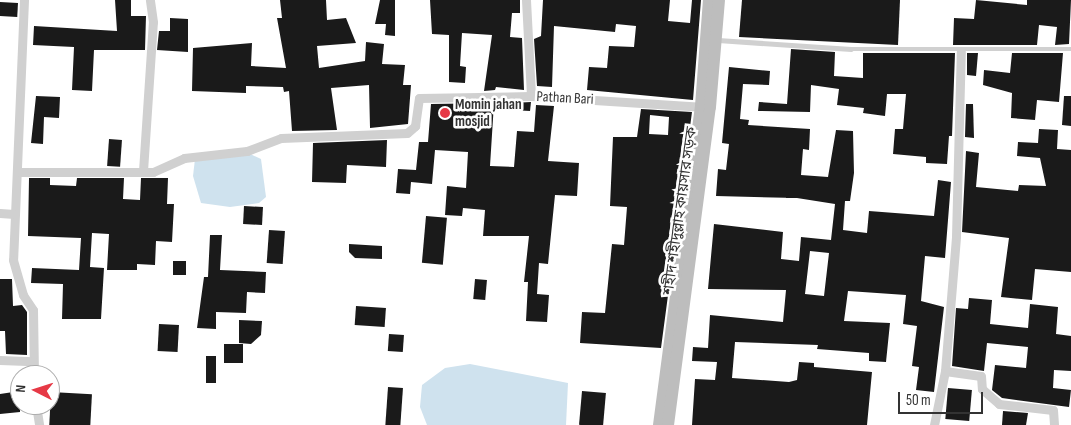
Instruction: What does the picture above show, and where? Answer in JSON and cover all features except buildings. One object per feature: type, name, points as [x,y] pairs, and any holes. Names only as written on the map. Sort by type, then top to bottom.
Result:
[{"type":"main road","name":"শহীদ শহীদুল্লাহ কায়সার সড়ক","points":[[668,425],[706,107],[709,0]]},
{"type":"main road","name":"শহীদ শহীদুল্লাহ কায়সার সড়ক","points":[[659,425],[716,40],[719,0]]},
{"type":"street","points":[[24,0],[19,172],[14,214],[15,274],[33,310],[36,324],[33,365]]},
{"type":"street","points":[[19,172],[143,171],[153,22],[150,0]]},
{"type":"street","points":[[526,0],[531,96]]},
{"type":"street","points":[[934,425],[945,371],[956,236],[961,51]]},
{"type":"street","name":"Pathan Bari","points":[[143,171],[166,168],[184,158],[248,151],[281,138],[407,133],[415,126],[419,98],[531,96],[706,107]]},
{"type":"street","points":[[0,213],[14,214]]},
{"type":"street","points":[[0,360],[33,360]]},
{"type":"street","points":[[945,371],[980,376],[982,389],[999,404],[1054,410],[1054,425]]},
{"type":"lane","points":[[716,40],[961,51],[1071,49]]},
{"type":"water","points":[[248,153],[261,159],[266,197],[259,203],[230,207],[201,203],[193,176],[195,159]]},
{"type":"water","points":[[470,364],[568,383],[566,425],[427,425],[420,407],[422,385],[445,368]]},
{"type":"place","name":"Momin jahan mosjid","points":[[445,113]]}]
